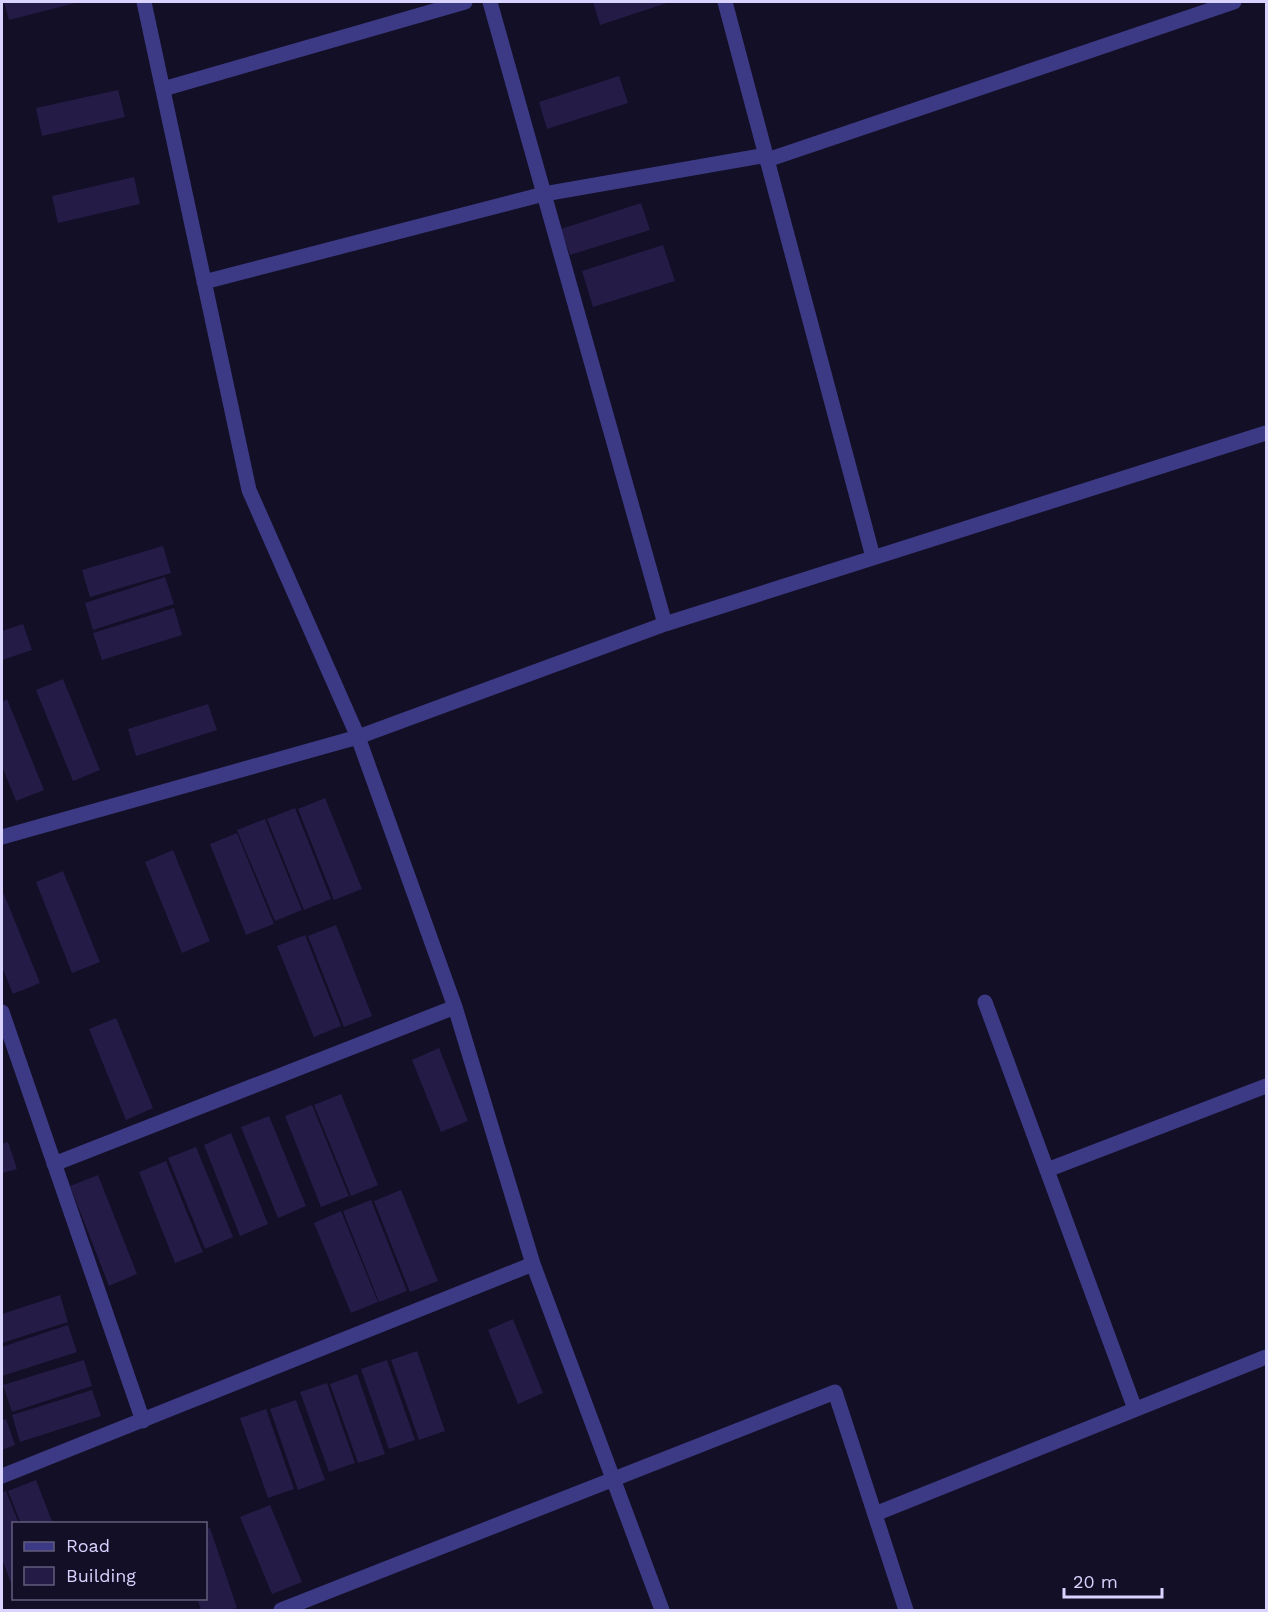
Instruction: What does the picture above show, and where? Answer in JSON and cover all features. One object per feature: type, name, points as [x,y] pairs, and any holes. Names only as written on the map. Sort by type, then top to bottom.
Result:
[{"type":"street","points":[[144,2],[249,490],[358,737],[455,1007],[533,1264],[662,1611]]},
{"type":"street","points":[[163,89],[465,2]]},
{"type":"street","points":[[490,2],[664,624]]},
{"type":"street","points":[[725,2],[873,557]]},
{"type":"street","points":[[767,160],[1234,2]]},
{"type":"street","points":[[204,282],[544,194],[761,156],[767,160]]},
{"type":"street","points":[[2,837],[358,737],[664,624],[1266,433]]},
{"type":"street","points":[[985,1002],[1136,1409]]},
{"type":"street","points":[[54,1164],[455,1007]]},
{"type":"street","points":[[2,1012],[143,1421]]},
{"type":"street","points":[[1047,1170],[1266,1086]]},
{"type":"street","points":[[2,1476],[533,1264]]},
{"type":"street","points":[[875,1514],[1266,1357]]},
{"type":"street","points":[[281,1611],[613,1478],[836,1392],[906,1611]]},
{"type":"building","points":[[4,2],[79,2],[9,20]]},
{"type":"building","points":[[593,2],[670,2],[600,25]]},
{"type":"building","points":[[619,76],[628,103],[547,129],[539,102]]},
{"type":"building","points":[[118,90],[125,117],[42,136],[36,108]]},
{"type":"building","points":[[134,177],[140,204],[58,223],[52,196]]},
{"type":"building","points":[[641,203],[650,230],[570,255],[561,229]]},
{"type":"building","points":[[663,245],[675,281],[593,307],[582,271]]},
{"type":"building","points":[[163,546],[171,573],[90,597],[82,570]]},
{"type":"building","points":[[165,577],[174,604],[93,630],[85,603]]},
{"type":"building","points":[[174,608],[182,635],[102,660],[93,633]]},
{"type":"building","points":[[23,624],[32,650],[2,660],[2,631]]},
{"type":"building","points":[[63,679],[100,770],[73,781],[36,690]]},
{"type":"building","points":[[7,699],[44,790],[16,801],[2,766],[2,702]]},
{"type":"building","points":[[208,704],[217,730],[136,756],[128,729]]},
{"type":"building","points":[[325,798],[362,889],[334,900],[298,809]]},
{"type":"building","points":[[295,808],[331,899],[304,910],[267,819]]},
{"type":"building","points":[[265,819],[302,910],[275,921],[237,830]]},
{"type":"building","points":[[237,833],[274,924],[246,935],[210,844]]},
{"type":"building","points":[[173,850],[210,941],[182,953],[145,862]]},
{"type":"building","points":[[63,871],[100,962],[72,973],[36,882]]},
{"type":"building","points":[[3,892],[40,983],[13,994],[2,967]]},
{"type":"building","points":[[336,925],[372,1016],[344,1027],[308,936]]},
{"type":"building","points":[[305,935],[341,1026],[314,1037],[277,946]]},
{"type":"building","points":[[116,1018],[153,1108],[126,1120],[89,1029]]},
{"type":"building","points":[[439,1048],[468,1121],[441,1132],[412,1060]]},
{"type":"building","points":[[341,1094],[378,1185],[351,1196],[314,1105]]},
{"type":"building","points":[[312,1105],[349,1196],[321,1207],[285,1116]]},
{"type":"building","points":[[269,1116],[306,1206],[278,1218],[241,1127]]},
{"type":"building","points":[[231,1133],[268,1224],[240,1236],[204,1145]]},
{"type":"building","points":[[8,1142],[17,1169],[2,1173],[2,1144]]},
{"type":"building","points":[[196,1147],[233,1237],[205,1249],[168,1158]]},
{"type":"building","points":[[166,1161],[203,1252],[175,1263],[139,1172]]},
{"type":"building","points":[[98,1175],[137,1274],[109,1286],[70,1186]]},
{"type":"building","points":[[401,1190],[438,1281],[410,1292],[374,1201]]},
{"type":"building","points":[[371,1200],[407,1291],[379,1302],[343,1211]]},
{"type":"building","points":[[341,1211],[378,1302],[351,1313],[314,1223]]},
{"type":"building","points":[[60,1295],[68,1322],[2,1343],[2,1314]]},
{"type":"building","points":[[513,1319],[543,1393],[518,1404],[488,1330]]},
{"type":"building","points":[[68,1325],[77,1352],[2,1376],[2,1347]]},
{"type":"building","points":[[417,1351],[445,1431],[419,1440],[391,1360]]},
{"type":"building","points":[[84,1360],[92,1386],[12,1412],[3,1385]]},
{"type":"building","points":[[387,1360],[415,1440],[389,1449],[361,1369]]},
{"type":"building","points":[[357,1374],[385,1454],[358,1463],[330,1384]]},
{"type":"building","points":[[327,1383],[355,1463],[329,1472],[300,1392]]},
{"type":"building","points":[[92,1390],[101,1416],[20,1442],[12,1415]]},
{"type":"building","points":[[296,1400],[325,1480],[298,1490],[270,1409]]},
{"type":"building","points":[[266,1409],[294,1489],[268,1498],[240,1418]]},
{"type":"building","points":[[6,1419],[15,1445],[2,1450],[2,1420]]},
{"type":"building","points":[[36,1480],[52,1522],[20,1522],[8,1491]]},
{"type":"building","points":[[6,1491],[18,1522],[12,1522],[12,1585],[2,1559],[2,1493]]},
{"type":"building","points":[[270,1505],[302,1582],[272,1594],[240,1517]]},
{"type":"building","points":[[210,1528],[237,1608],[201,1610],[198,1600],[207,1600],[207,1529]]}]
